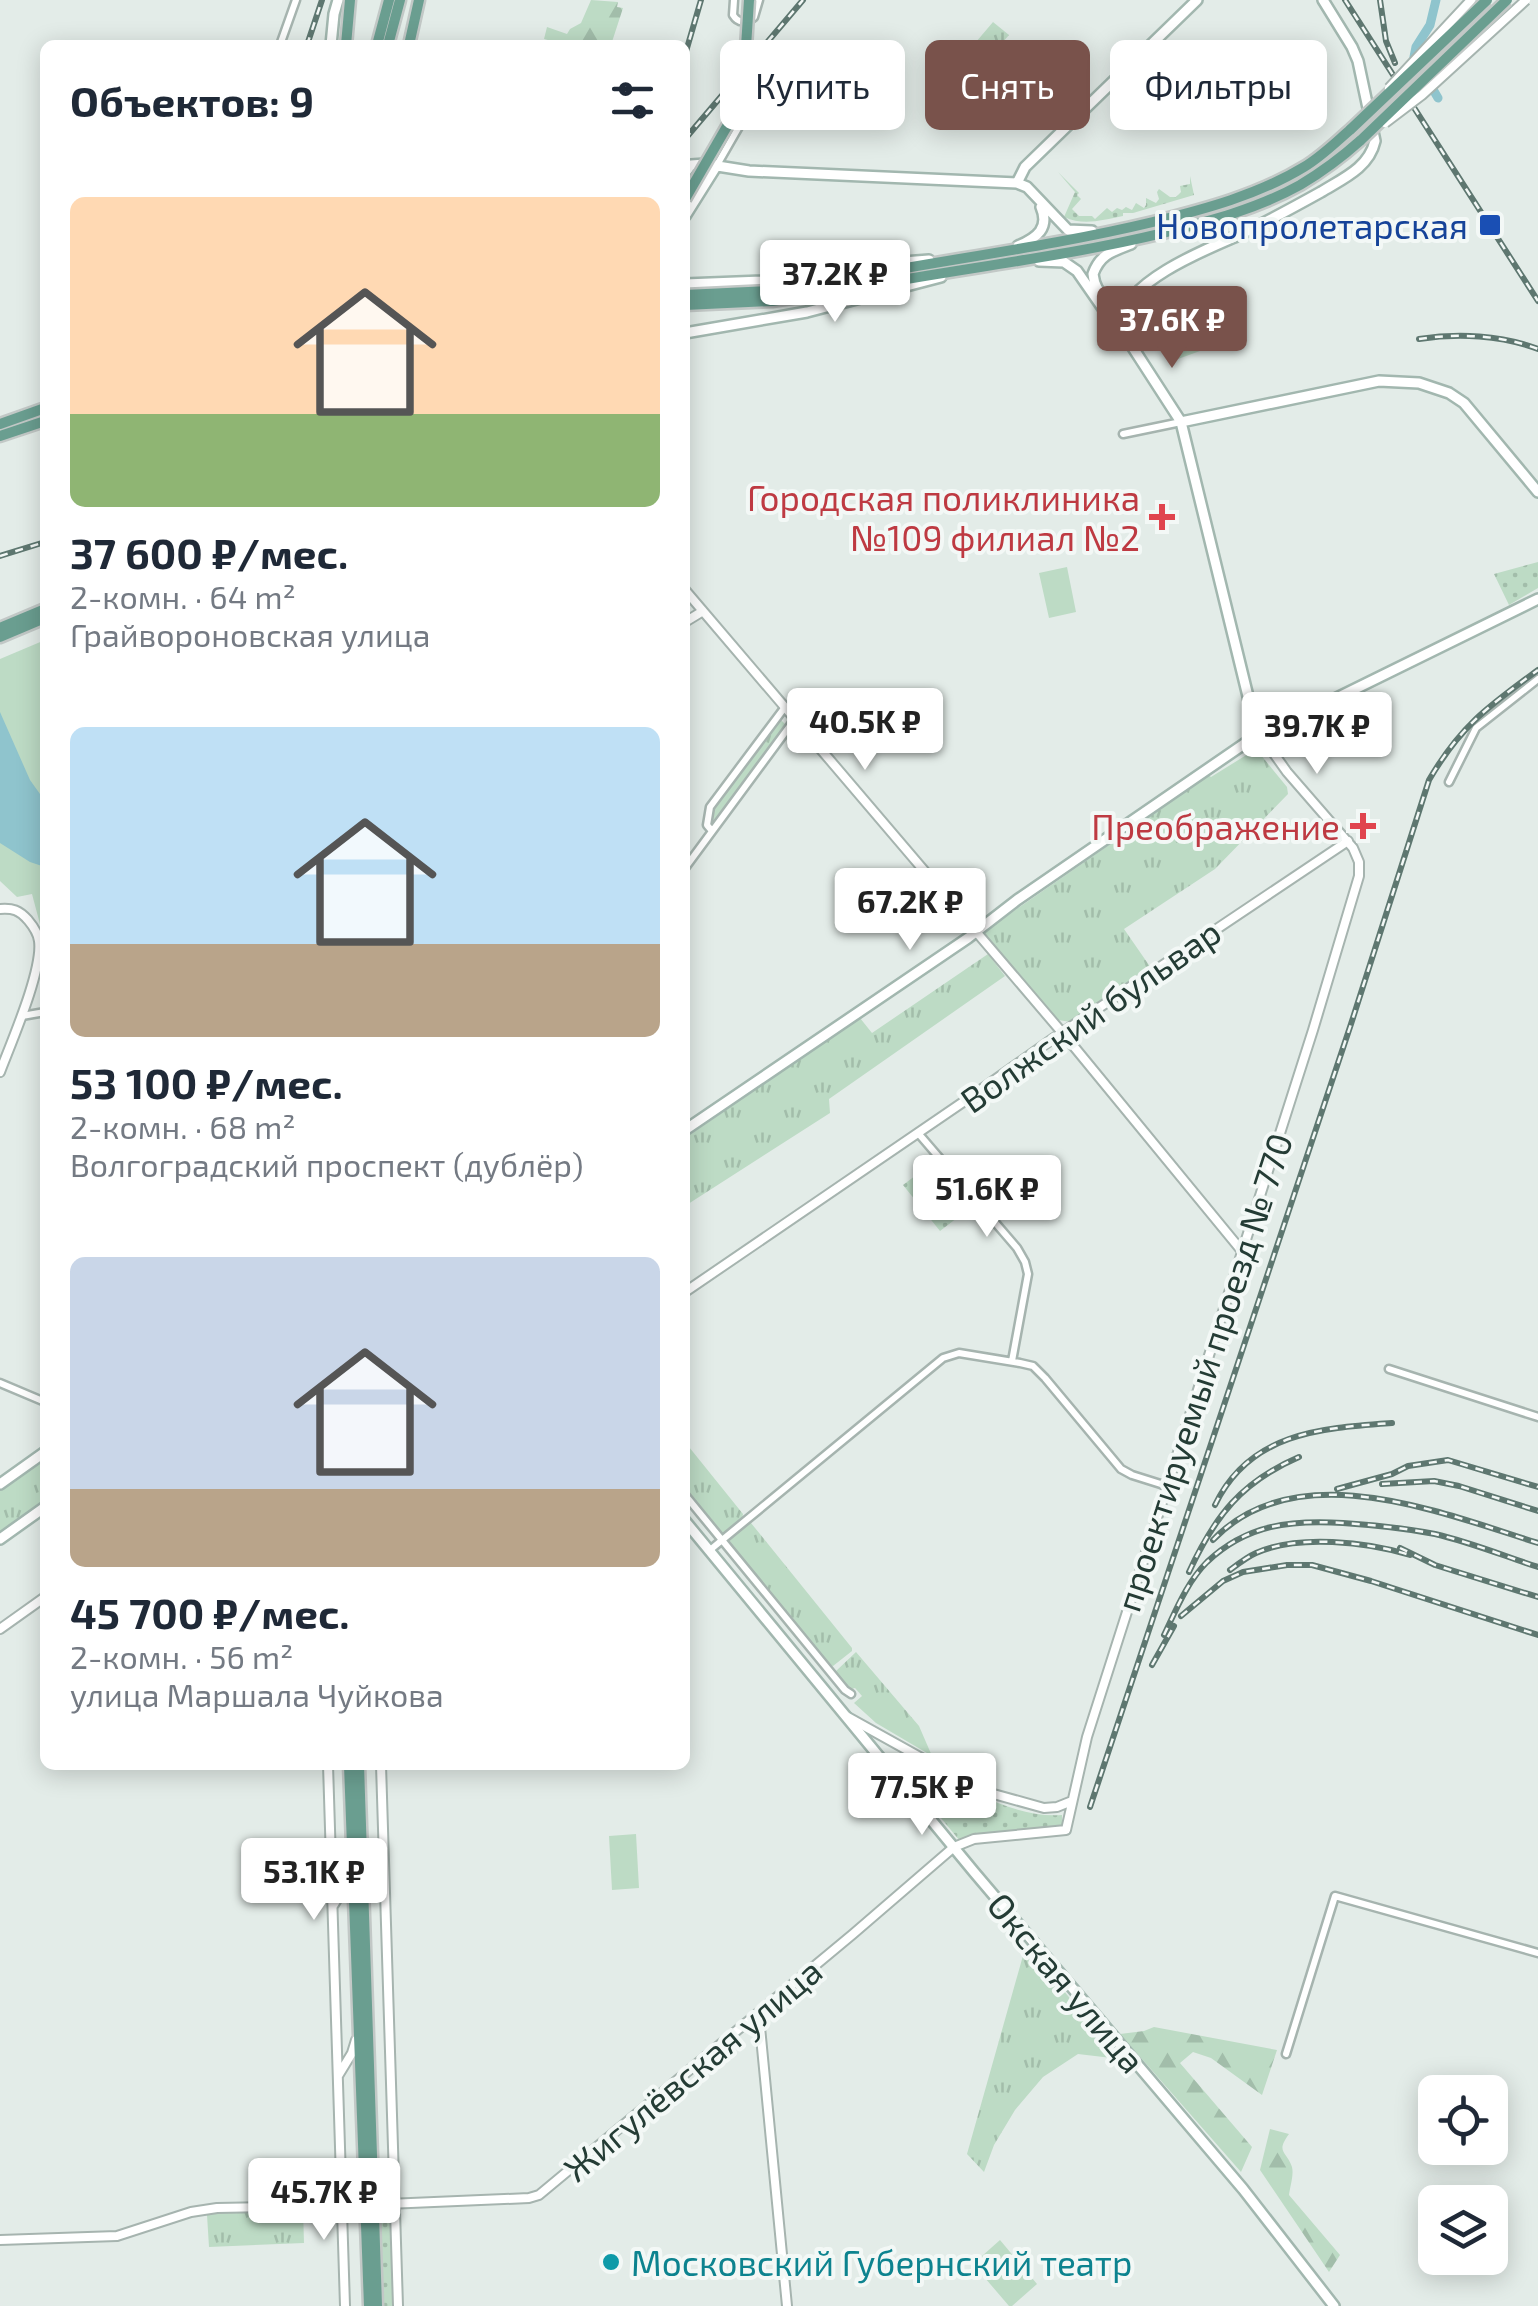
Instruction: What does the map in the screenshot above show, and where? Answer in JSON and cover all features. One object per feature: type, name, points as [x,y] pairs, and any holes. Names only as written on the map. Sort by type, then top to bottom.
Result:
[{"type":"main road","points":[[331,40],[334,14],[346,0]]},
{"type":"main road","points":[[346,0],[346,40]]},
{"type":"main road","points":[[378,40],[387,0]]},
{"type":"main road","points":[[389,40],[400,0]]},
{"type":"main road","points":[[410,40],[419,0]]},
{"type":"main road","points":[[690,191],[738,108],[749,0]]},
{"type":"main road","points":[[1017,184],[1025,168],[1197,0]]},
{"type":"main road","points":[[1128,340],[1124,311],[1156,276],[1280,215],[1330,186],[1365,162],[1372,152],[1375,141],[1358,61],[1323,0]]},
{"type":"main road","points":[[690,331],[807,312],[1205,208],[1264,187],[1305,166],[1352,129],[1487,0]]},
{"type":"main road","points":[[690,284],[762,281],[865,265],[1092,249],[1231,215],[1274,198],[1331,166],[1507,0]]},
{"type":"main road","points":[[690,167],[693,164],[716,165],[749,171],[1017,184],[1027,187],[1063,226],[1074,232],[1130,227]]},
{"type":"main road","points":[[690,208],[716,165]]},
{"type":"main road","points":[[1007,257],[1043,229],[1045,218],[1038,200]]},
{"type":"main road","points":[[1140,290],[1120,300],[1108,299],[1096,286],[1096,266],[1105,254],[1168,232]]},
{"type":"main road","points":[[1007,257],[1070,265],[1128,340],[1182,422],[1260,734]]},
{"type":"main road","points":[[690,306],[772,301],[957,258]]},
{"type":"main road","points":[[690,295],[861,282],[975,266]]},
{"type":"main road","points":[[1182,422],[1379,381],[1419,383],[1464,403],[1538,492]]},
{"type":"main road","points":[[0,424],[40,410]]},
{"type":"main road","points":[[0,435],[40,421]]},
{"type":"main road","points":[[690,1127],[1260,734],[1538,598]]},
{"type":"main road","points":[[0,628],[40,611]]},
{"type":"main road","points":[[0,637],[40,620]]},
{"type":"main road","points":[[0,1484],[40,1456]]},
{"type":"main road","points":[[0,1539],[40,1511]]},
{"type":"main road","name":"Окская улица","points":[[690,1527],[1243,2189],[1334,2306]]},
{"type":"main road","points":[[349,1770],[358,2031],[377,2306]]},
{"type":"main road","points":[[360,1770],[368,2306]]},
{"type":"street","points":[[282,40],[296,0]]},
{"type":"street","points":[[734,0],[732,13],[742,22],[754,18],[759,0]]},
{"type":"street","points":[[1352,129],[1471,0]]},
{"type":"street","points":[[1361,140],[1422,96],[1526,0]]},
{"type":"street","points":[[716,165],[737,130]]},
{"type":"street","points":[[1123,434],[1182,422]]},
{"type":"street","points":[[690,596],[1242,1250]]},
{"type":"street","points":[[690,619],[703,612]]},
{"type":"street","points":[[1449,782],[1476,728],[1538,680]]},
{"type":"street","points":[[712,831],[707,825],[710,807],[785,708]]},
{"type":"street","points":[[690,861],[795,719]]},
{"type":"street","points":[[1260,734],[1287,772],[1348,841]]},
{"type":"street","name":"Волжский бульвар","points":[[690,1289],[1348,841]]},
{"type":"street","name":"проектируемый проезд № 770","points":[[1072,1800],[1086,1737],[1355,893],[1359,862],[1348,841]]},
{"type":"street","points":[[0,909],[20,912],[32,924],[39,940],[38,960],[0,1072]]},
{"type":"street","points":[[21,1016],[40,1013]]},
{"type":"street","points":[[918,1133],[1025,1262],[1027,1279],[1012,1361]]},
{"type":"street","points":[[710,1550],[946,1356],[959,1352],[1030,1365],[1122,1469],[1166,1486]]},
{"type":"street","points":[[1390,1369],[1538,1417]]},
{"type":"street","points":[[0,1384],[40,1400]]},
{"type":"street","points":[[690,1501],[851,1694]]},
{"type":"street","points":[[0,1629],[40,1601]]},
{"type":"street","points":[[773,1628],[776,1605]]},
{"type":"street","points":[[846,1716],[990,1793],[1044,1808],[1072,1800]]},
{"type":"street","points":[[328,1770],[345,2306]]},
{"type":"street","points":[[381,1770],[398,2306]]},
{"type":"street","points":[[954,1847],[974,1839],[1066,1830],[1072,1800]]},
{"type":"street","name":"Жигулёвская улица","points":[[0,2240],[117,2236],[191,2212],[217,2208],[395,2204],[539,2195],[954,1847]]},
{"type":"street","points":[[332,1907],[353,1871]]},
{"type":"street","points":[[1286,2054],[1335,1896],[1538,1953]]},
{"type":"street","points":[[765,2008],[760,2017],[761,2038],[787,2306]]},
{"type":"street","points":[[734,2034],[750,2027],[761,2038]]},
{"type":"street","points":[[337,2080],[352,2053],[358,2031]]},
{"type":"green space","points":[[591,0],[618,2],[617,7],[623,8],[613,40],[544,39],[547,27],[567,34],[581,23]]},
{"type":"green space","points":[[993,22],[1009,35],[1005,40],[978,40]]},
{"type":"green space","points":[[1058,172],[1079,193],[1081,199],[1072,209],[1079,216],[1095,219],[1107,208],[1112,212],[1126,207],[1132,210],[1136,203],[1144,208],[1146,198],[1156,203],[1159,189],[1176,197],[1180,186],[1190,184],[1190,176],[1194,195],[1123,216],[1079,221],[1064,217],[1075,192]]},
{"type":"green space","points":[[1163,307],[1204,315],[1211,347],[1178,359]]},
{"type":"green space","points":[[1538,562],[1538,588],[1509,605],[1494,574]]},
{"type":"green space","points":[[1067,567],[1076,612],[1049,618],[1039,573]]},
{"type":"green space","points":[[40,642],[40,924],[32,894],[17,897],[0,881],[0,659]]},
{"type":"green space","points":[[779,718],[786,725],[712,827],[712,808]]},
{"type":"green space","points":[[1256,749],[1287,787],[1288,794],[1215,869],[1124,929],[1151,968],[1071,1022],[1058,1020],[982,933],[1194,786],[1200,778],[1207,774],[1211,777]]},
{"type":"green space","points":[[988,954],[1005,976],[829,1099],[830,1113],[690,1203],[690,1135],[860,1018],[872,1033]]},
{"type":"green space","points":[[932,1163],[970,1208],[940,1231],[903,1185]]},
{"type":"green space","points":[[690,1448],[743,1514],[725,1534],[720,1534],[690,1497]]},
{"type":"green space","points":[[40,1461],[40,1505],[0,1533],[0,1489]]},
{"type":"green space","points":[[747,1522],[852,1648],[833,1666],[731,1545],[729,1538]]},
{"type":"green space","points":[[856,1652],[919,1726],[932,1756],[876,1723],[854,1703],[862,1696],[855,1688],[849,1690],[835,1672]]},
{"type":"green space","points":[[943,1778],[1016,1809],[1062,1815],[1062,1829],[960,1841],[922,1795]]},
{"type":"green space","points":[[636,1834],[639,1888],[612,1890],[609,1836]]},
{"type":"green space","points":[[1026,1945],[1120,2059],[1078,2054],[1043,2077],[1015,2110],[994,2145],[984,2172],[967,2154]]},
{"type":"green space","points":[[1154,2027],[1277,2050],[1262,2095],[1211,2058],[1193,2052],[1180,2063],[1252,2147],[1241,2172],[1120,2034]]},
{"type":"green space","points":[[1270,2129],[1289,2134],[1282,2149],[1292,2170],[1289,2195],[1340,2255],[1329,2272],[1260,2170]]},
{"type":"green space","points":[[303,2209],[304,2243],[209,2247],[209,2213]]},
{"type":"green space","points":[[386,2210],[392,2214],[395,2306],[383,2306],[380,2214]]},
{"type":"green space","points":[[1000,2240],[1037,2284],[1012,2306],[973,2264]]},
{"type":"water","points":[[0,712],[40,794],[40,865],[0,843]]},
{"type":"waterway","points":[[1436,0],[1430,25],[1414,57],[1438,98]]},
{"type":"railway","points":[[309,40],[322,0]]},
{"type":"railway","points":[[689,40],[701,0]]},
{"type":"railway","points":[[690,133],[803,0]]},
{"type":"railway","points":[[1345,0],[1538,301]]},
{"type":"railway","points":[[1380,0],[1386,41],[1395,63]]},
{"type":"railway","points":[[1419,339],[1479,336],[1538,349]]},
{"type":"railway","points":[[0,556],[40,544]]},
{"type":"railway","points":[[1090,1807],[1429,780],[1477,718],[1538,670]]},
{"type":"railway","points":[[1215,1505],[1230,1481],[1268,1448],[1314,1432],[1392,1423]]},
{"type":"railway","points":[[1189,1572],[1209,1534],[1232,1503],[1261,1478],[1299,1457]]},
{"type":"railway","points":[[1337,1489],[1408,1466],[1448,1460],[1538,1487]]},
{"type":"railway","points":[[1382,1484],[1434,1481],[1538,1511]]},
{"type":"railway","points":[[1213,1540],[1247,1514],[1285,1500],[1327,1495],[1415,1506],[1538,1543]]},
{"type":"railway","points":[[1164,1635],[1188,1587],[1207,1562],[1238,1539],[1270,1527],[1305,1522],[1343,1523],[1423,1532],[1538,1567]]},
{"type":"railway","points":[[1230,1570],[1256,1553],[1292,1543],[1353,1544],[1410,1555]]},
{"type":"railway","points":[[1400,1548],[1435,1565],[1538,1597]]},
{"type":"railway","points":[[1181,1616],[1223,1581],[1243,1572],[1312,1565],[1538,1635]]},
{"type":"railway","points":[[1152,1665],[1174,1626]]},
{"type":"place","name":"Новопролетарская","points":[[1490,225]]},
{"type":"place","name":"Городская поликлиника №109 филиал №2","points":[[1162,517]]},
{"type":"place","name":"Преображение","points":[[1363,826]]},
{"type":"place","name":"Московский Губернский театр","points":[[611,2262]]}]
